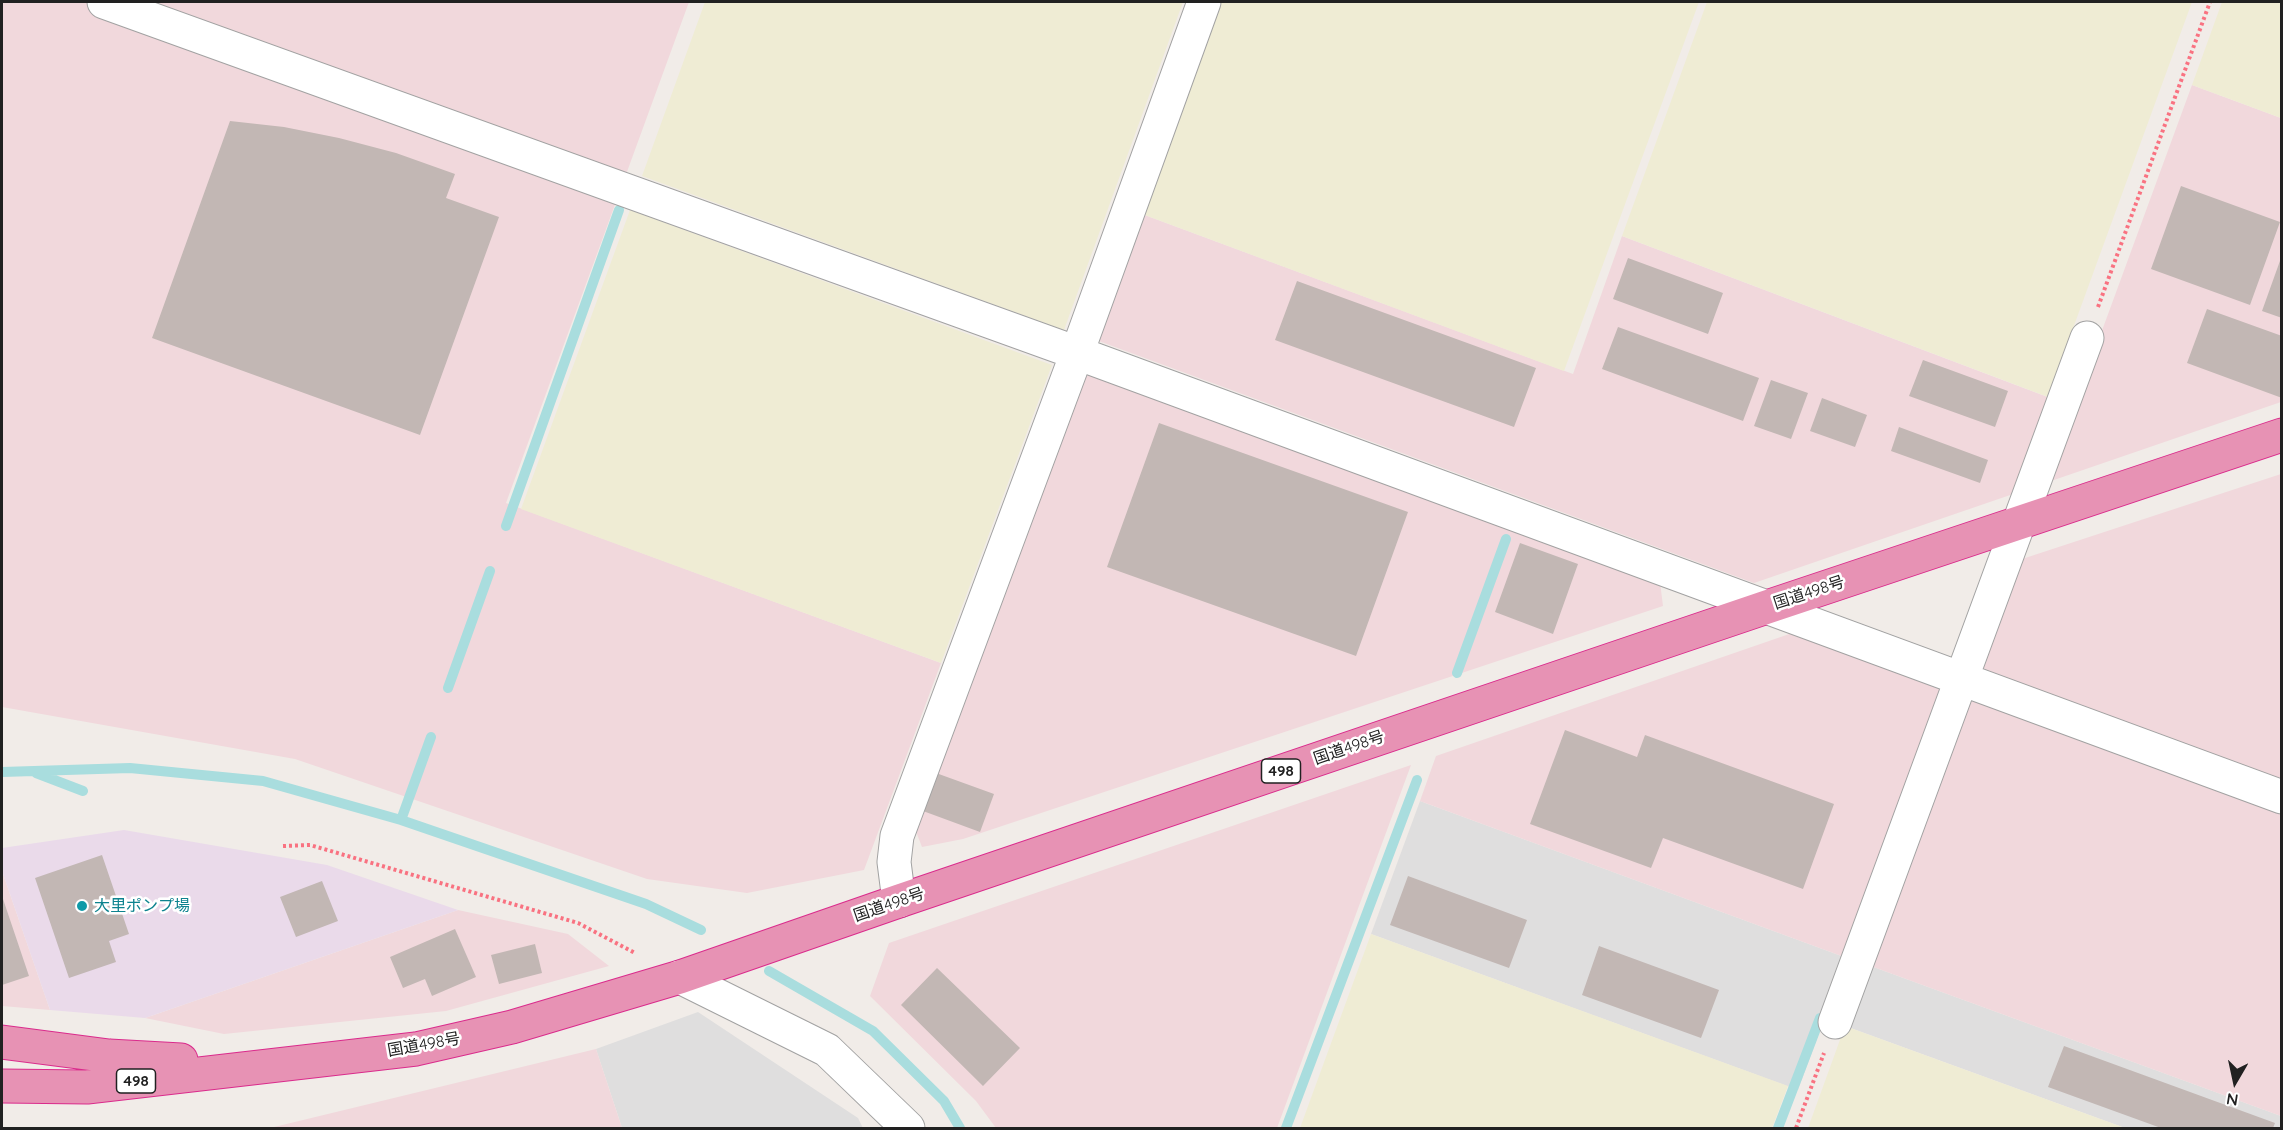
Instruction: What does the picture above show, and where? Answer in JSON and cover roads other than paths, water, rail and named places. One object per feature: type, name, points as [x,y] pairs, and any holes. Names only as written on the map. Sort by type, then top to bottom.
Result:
[{"type":"highway","name":"国道498号","points":[[2,1086],[87,1087],[416,1048],[512,1027],[680,977],[1764,608],[2282,435]]},
{"type":"highway","name":"国道498号","points":[[2,1042],[109,1056],[270,1065]]},
{"type":"street","points":[[104,2],[1077,353],[2282,797]]},
{"type":"street","points":[[899,901],[894,862],[897,836],[1077,353],[1204,2]]},
{"type":"street","points":[[1835,1022],[2087,338]]},
{"type":"street","points":[[680,977],[827,1050],[908,1128]]},
{"type":"waterway","points":[[506,526],[619,210]]},
{"type":"waterway","points":[[1457,673],[1506,539]]},
{"type":"waterway","points":[[448,688],[490,571]]},
{"type":"waterway","points":[[401,820],[431,737]]},
{"type":"waterway","points":[[2,772],[130,768],[263,781],[401,820],[646,904],[701,930]]},
{"type":"waterway","points":[[36,773],[83,791]]},
{"type":"waterway","points":[[1286,1128],[1417,780]]},
{"type":"waterway","points":[[769,971],[873,1031],[944,1101],[960,1128]]},
{"type":"waterway","points":[[1778,1128],[1820,1018]]},
{"type":"place","name":"大里ポンプ場","points":[[82,906]]}]
